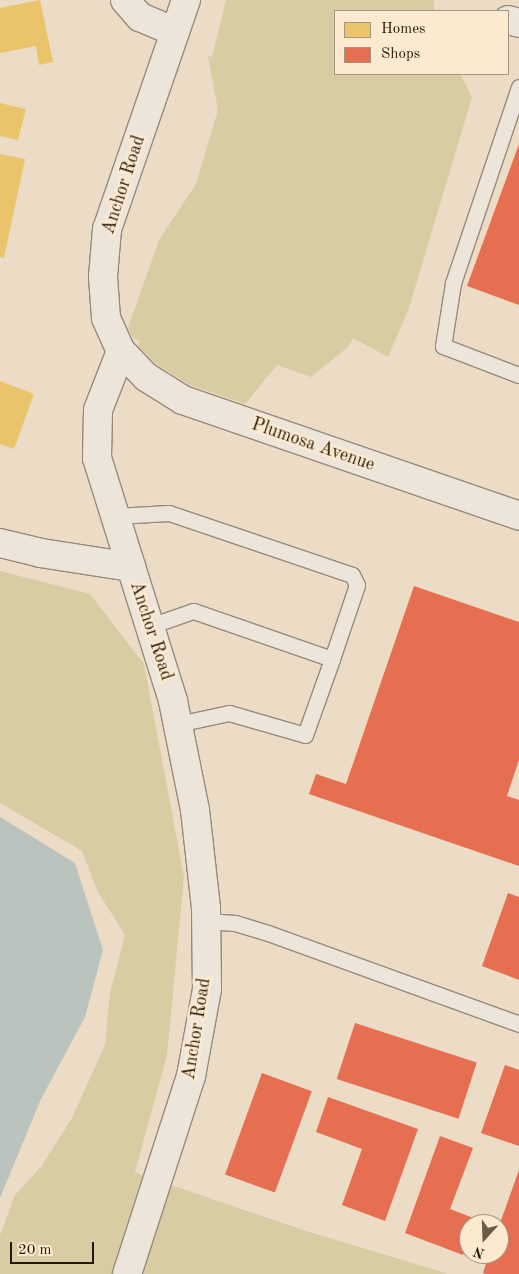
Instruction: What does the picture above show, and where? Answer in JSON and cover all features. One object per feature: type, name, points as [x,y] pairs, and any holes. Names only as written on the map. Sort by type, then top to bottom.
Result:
[{"type":"street","points":[[125,0],[140,17],[176,32]]},
{"type":"street","name":"Anchor Road","points":[[127,1274],[191,1076],[206,989],[206,921],[195,810],[178,724],[150,626],[97,458],[98,410],[121,350],[106,318],[103,277],[107,229],[186,0]]},
{"type":"street","name":"Plumosa Avenue","points":[[121,350],[146,377],[183,400],[519,516]]},
{"type":"street","points":[[0,543],[41,554],[130,567]]},
{"type":"lane","points":[[519,88],[453,283],[442,346],[519,375]]},
{"type":"lane","points":[[115,516],[168,513],[352,575],[357,585],[305,735],[229,713],[178,724]]},
{"type":"lane","points":[[150,626],[194,610],[332,660]]},
{"type":"lane","points":[[206,921],[235,923],[268,933],[519,1024]]},
{"type":"shaded area","points":[[226,0],[434,0],[434,10],[334,10],[334,75],[461,75],[472,97],[409,308],[388,357],[353,338],[348,347],[311,377],[277,365],[245,404],[190,385],[156,364],[138,346],[140,341],[132,337],[128,328],[159,240],[196,184],[218,110],[208,56],[212,57]]},
{"type":"shaded area","points":[[0,571],[90,594],[144,664],[184,877],[167,1055],[135,1172],[144,1176],[111,1274],[0,1274],[0,1235],[15,1195],[41,1167],[72,1118],[105,1045],[110,993],[125,935],[98,892],[82,851],[0,803]]},
{"type":"shaded area","points":[[0,817],[75,863],[103,950],[85,1017],[41,1099],[0,1198]]},
{"type":"shaded area","points":[[171,1185],[306,1231],[449,1274],[142,1274]]},
{"type":"building: Homes","points":[[40,0],[53,62],[39,65],[36,46],[0,53],[0,8]]},
{"type":"building: Homes","points":[[0,103],[26,109],[18,140],[0,136]]},
{"type":"building: Homes","points":[[0,154],[25,159],[4,258],[0,257]]},
{"type":"building: Homes","points":[[0,381],[34,394],[14,449],[0,444]]},
{"type":"building: Shops","points":[[519,144],[519,305],[467,286]]},
{"type":"building: Shops","points":[[414,586],[519,622],[519,760],[507,796],[519,800],[519,866],[309,794],[316,774],[346,784]]},
{"type":"building: Shops","points":[[508,893],[519,897],[519,980],[482,966]]},
{"type":"building: Shops","points":[[355,1023],[477,1063],[459,1119],[337,1079]]},
{"type":"building: Shops","points":[[505,1065],[519,1070],[519,1146],[481,1133]]},
{"type":"building: Shops","points":[[262,1073],[312,1091],[275,1193],[225,1174]]},
{"type":"building: Shops","points":[[328,1097],[418,1129],[385,1221],[342,1205],[362,1149],[316,1132]]},
{"type":"building: Shops","points":[[440,1136],[473,1148],[450,1209],[463,1214],[459,1214],[459,1253],[405,1233]]},
{"type":"building: Shops","points":[[519,1170],[519,1274],[486,1274],[483,1273],[486,1264],[509,1264],[509,1214],[503,1214]]}]
